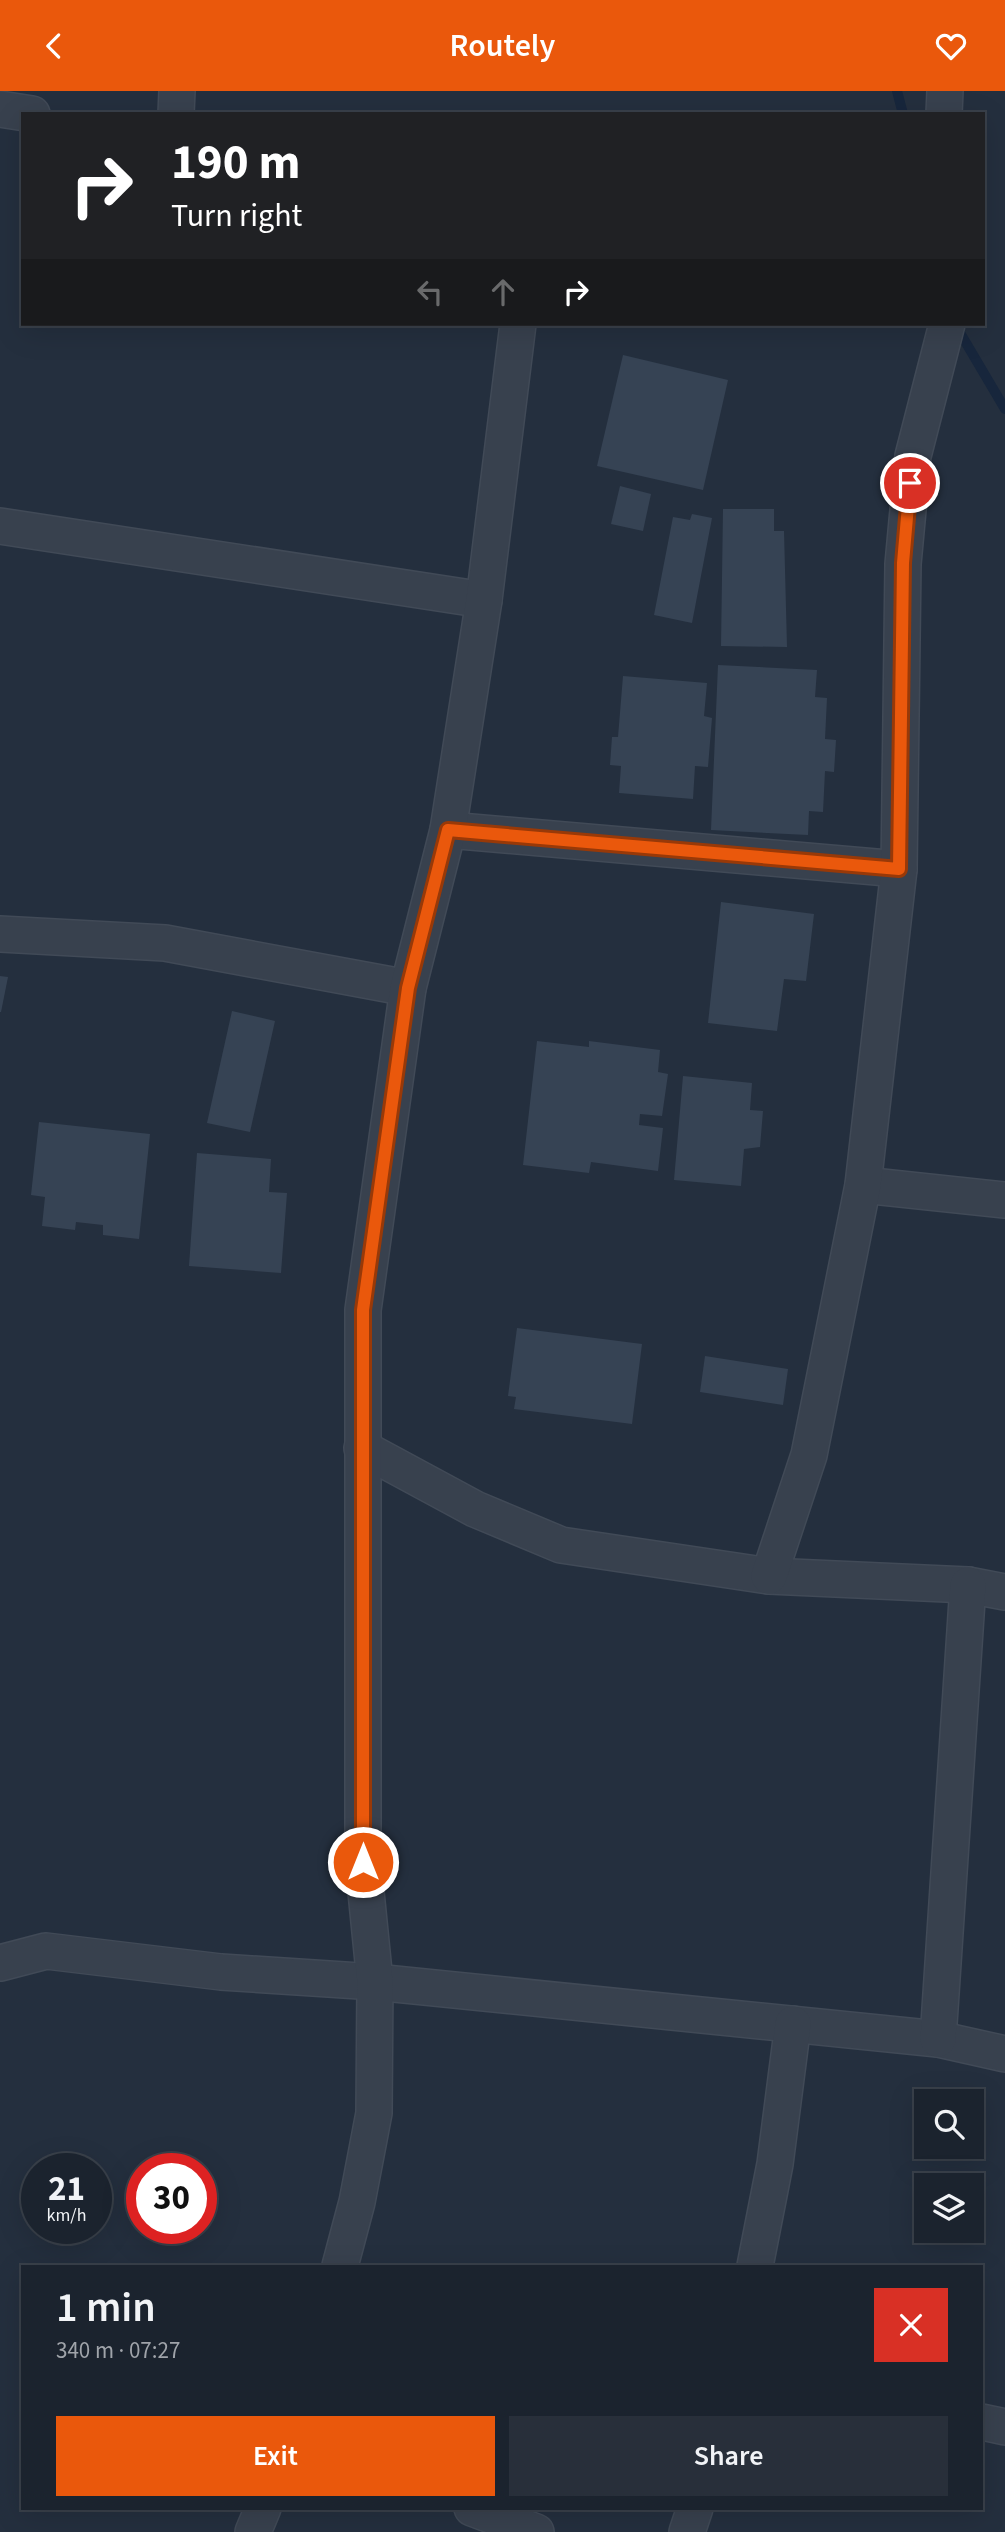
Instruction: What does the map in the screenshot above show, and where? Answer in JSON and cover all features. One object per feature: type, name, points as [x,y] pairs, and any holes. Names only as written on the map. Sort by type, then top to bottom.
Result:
[{"type":"street","points":[[176,112],[177,91]]},
{"type":"street","points":[[944,112],[945,91]]},
{"type":"street","points":[[0,109],[21,112]]},
{"type":"street","points":[[340,2265],[357,2202],[374,2113],[375,1982],[363,1862],[363,1310],[408,988],[448,830],[484,600],[518,326]]},
{"type":"street","points":[[769,1576],[809,1455],[863,1185],[899,869],[903,563],[913,456],[946,326]]},
{"type":"street","points":[[0,526],[484,600]]},
{"type":"street","points":[[448,830],[899,869]]},
{"type":"street","points":[[0,934],[165,943],[408,988]]},
{"type":"street","points":[[863,1185],[1005,1200]]},
{"type":"street","points":[[362,1448],[475,1509],[561,1545],[769,1576],[968,1585],[1005,1592]]},
{"type":"street","points":[[938,2039],[968,1585]]},
{"type":"street","points":[[0,1963],[46,1951],[221,1972],[375,1982],[938,2039],[1005,2054]]},
{"type":"street","points":[[755,2265],[775,2164],[793,2024]]},
{"type":"street","points":[[983,2422],[1005,2427]]},
{"type":"street","points":[[253,2532],[262,2510]]},
{"type":"street","points":[[477,2510],[536,2532]]},
{"type":"street","points":[[687,2532],[694,2510]]},
{"type":"building","points":[[623,355],[728,380],[703,490],[597,466]]},
{"type":"building","points":[[620,486],[651,494],[643,531],[611,524]]},
{"type":"building","points":[[723,509],[774,509],[774,531],[784,531],[787,647],[721,646]]},
{"type":"building","points":[[692,514],[712,518],[692,623],[654,615],[673,517],[690,520]]},
{"type":"building","points":[[718,665],[817,670],[815,697],[827,698],[825,739],[836,740],[834,772],[825,771],[823,812],[809,811],[808,835],[711,830]]},
{"type":"building","points":[[623,676],[707,683],[704,716],[712,718],[708,767],[695,766],[693,799],[619,793],[621,766],[610,765],[612,737],[618,737]]},
{"type":"building","points":[[721,902],[814,914],[806,981],[784,979],[777,1031],[708,1023]]},
{"type":"building","points":[[0,976],[8,977],[1,1012],[0,1012]]},
{"type":"building","points":[[232,1011],[275,1021],[250,1132],[207,1123]]},
{"type":"building","points":[[537,1041],[589,1047],[589,1041],[660,1050],[658,1072],[668,1074],[662,1116],[640,1114],[639,1125],[663,1128],[658,1171],[591,1162],[589,1173],[523,1165]]},
{"type":"building","points":[[683,1076],[752,1083],[750,1110],[763,1111],[760,1147],[744,1149],[741,1186],[674,1180]]},
{"type":"building","points":[[39,1122],[150,1134],[139,1239],[103,1235],[103,1225],[76,1222],[75,1230],[42,1226],[45,1197],[31,1195]]},
{"type":"building","points":[[197,1153],[271,1159],[269,1192],[287,1193],[281,1273],[189,1266]]},
{"type":"building","points":[[517,1328],[642,1344],[632,1424],[514,1409],[516,1397],[508,1396]]},
{"type":"building","points":[[705,1356],[788,1369],[783,1405],[700,1392]]},
{"type":"waterway","points":[[897,91],[902,112]]},
{"type":"waterway","points":[[956,326],[1005,409]]},
{"type":"route","points":[[363,1862],[363,1310],[408,988],[448,830],[899,869],[903,563],[910,483]]}]
